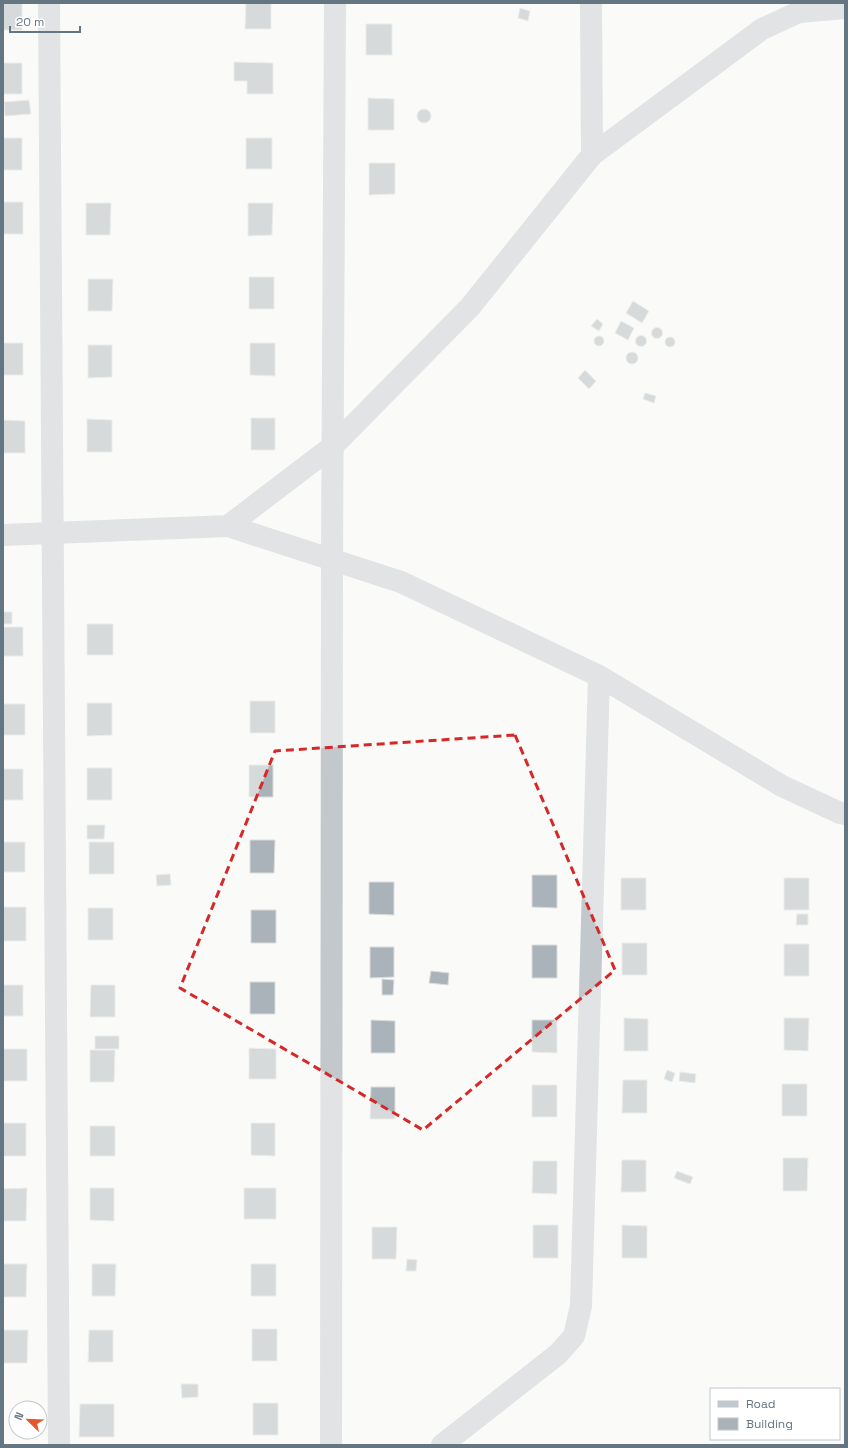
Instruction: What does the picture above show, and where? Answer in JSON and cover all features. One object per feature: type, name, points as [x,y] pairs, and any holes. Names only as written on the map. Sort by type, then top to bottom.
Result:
[{"type":"street","points":[[49,3],[59,1445]]},
{"type":"street","points":[[331,1445],[332,560],[335,3]]},
{"type":"street","points":[[591,3],[592,155]]},
{"type":"street","points":[[228,526],[333,446],[470,307],[592,155],[762,29],[799,12],[845,8]]},
{"type":"street","points":[[3,535],[228,526],[400,582],[599,676],[782,786],[845,814]]},
{"type":"street","points":[[442,1445],[558,1354],[574,1336],[581,1306],[599,676]]},
{"type":"highlighted area","points":[[515,735],[615,970],[423,1130],[180,988],[275,751]]},
{"type":"building","points":[[3,3],[22,3],[22,30],[3,30]]},
{"type":"building","points":[[246,3],[271,3],[271,29],[245,29]]},
{"type":"building","points":[[520,8],[530,11],[528,21],[518,18]]},
{"type":"building","points":[[366,24],[392,24],[392,55],[366,55]]},
{"type":"building","points":[[234,62],[273,63],[273,94],[247,94],[247,81],[234,81]]},
{"type":"building","points":[[3,63],[22,63],[22,94],[3,94]]},
{"type":"building","points":[[368,98],[394,99],[394,130],[368,130]]},
{"type":"building","points":[[29,100],[31,114],[5,116],[4,102]]},
{"type":"building","points":[[424,109],[429,111],[431,116],[429,121],[424,123],[419,121],[417,116],[419,111]]},
{"type":"building","points":[[3,138],[22,138],[22,170],[3,170]]},
{"type":"building","points":[[246,138],[272,138],[272,169],[246,169]]},
{"type":"building","points":[[369,163],[395,163],[395,194],[369,195]]},
{"type":"building","points":[[3,202],[23,202],[23,234],[3,234]]},
{"type":"building","points":[[86,203],[111,203],[110,235],[86,235]]},
{"type":"building","points":[[248,203],[273,203],[272,235],[248,236]]},
{"type":"building","points":[[249,277],[274,277],[274,309],[249,309]]},
{"type":"building","points":[[88,279],[113,279],[112,311],[88,311]]},
{"type":"building","points":[[633,301],[649,311],[642,323],[626,313]]},
{"type":"building","points":[[597,319],[603,324],[599,331],[591,326]]},
{"type":"building","points":[[621,321],[634,328],[628,340],[615,333]]},
{"type":"building","points":[[655,328],[659,328],[661,329],[661,337],[655,338],[652,335],[652,331]]},
{"type":"building","points":[[641,335],[645,337],[647,341],[645,345],[641,347],[637,345],[635,341],[637,337]]},
{"type":"building","points":[[597,336],[601,336],[603,337],[603,345],[597,346],[594,343],[594,339]]},
{"type":"building","points":[[668,337],[672,337],[674,338],[674,346],[668,347],[665,344],[665,340]]},
{"type":"building","points":[[3,343],[23,343],[23,375],[3,375]]},
{"type":"building","points":[[250,343],[275,343],[275,376],[250,375]]},
{"type":"building","points":[[88,345],[112,345],[112,377],[88,378]]},
{"type":"building","points":[[630,352],[634,352],[638,358],[634,364],[630,364],[626,360],[626,356]]},
{"type":"building","points":[[585,370],[596,381],[589,389],[578,378]]},
{"type":"building","points":[[645,393],[656,396],[654,403],[643,399]]},
{"type":"building","points":[[251,418],[275,418],[275,450],[251,450]]},
{"type":"building","points":[[87,419],[112,420],[112,452],[87,452]]},
{"type":"building","points":[[3,420],[25,421],[25,453],[3,453]]},
{"type":"building","points":[[3,612],[12,612],[12,624],[3,624]]},
{"type":"building","points":[[87,624],[113,624],[113,655],[87,655]]},
{"type":"building","points":[[3,627],[23,627],[23,656],[3,656]]},
{"type":"building","points":[[250,701],[275,701],[275,733],[250,733]]},
{"type":"building","points":[[87,703],[112,703],[112,735],[87,736]]},
{"type":"building","points":[[3,704],[25,704],[25,735],[3,735]]},
{"type":"building","points":[[249,765],[273,765],[273,797],[249,797]]},
{"type":"building","points":[[87,768],[112,768],[112,800],[87,800]]},
{"type":"building","points":[[3,769],[23,769],[23,800],[3,800]]},
{"type":"building","points":[[87,825],[105,825],[104,839],[87,839]]},
{"type":"building","points":[[250,840],[275,840],[274,873],[250,873]]},
{"type":"building","points":[[3,842],[25,842],[25,872],[3,872]]},
{"type":"building","points":[[89,842],[114,842],[114,874],[89,874]]},
{"type":"building","points":[[170,874],[171,885],[157,886],[156,875]]},
{"type":"building","points":[[532,875],[557,875],[557,908],[532,907]]},
{"type":"building","points":[[621,878],[646,878],[646,910],[621,910]]},
{"type":"building","points":[[784,878],[809,878],[809,910],[784,910]]},
{"type":"building","points":[[369,882],[394,882],[394,915],[369,914]]},
{"type":"building","points":[[3,907],[26,907],[26,941],[3,941]]},
{"type":"building","points":[[88,908],[113,908],[113,940],[88,940]]},
{"type":"building","points":[[251,910],[276,910],[276,943],[251,943]]},
{"type":"building","points":[[797,914],[808,914],[808,925],[796,925]]},
{"type":"building","points":[[622,943],[647,943],[647,975],[622,975]]},
{"type":"building","points":[[784,944],[809,944],[809,976],[784,976]]},
{"type":"building","points":[[532,945],[557,945],[557,978],[532,978]]},
{"type":"building","points":[[370,947],[394,947],[394,977],[370,978]]},
{"type":"building","points":[[431,971],[449,973],[448,985],[429,983]]},
{"type":"building","points":[[382,979],[394,980],[393,995],[382,995]]},
{"type":"building","points":[[250,982],[275,982],[275,1014],[250,1014]]},
{"type":"building","points":[[3,985],[23,985],[23,1016],[3,1016]]},
{"type":"building","points":[[91,985],[115,985],[115,1017],[90,1017]]},
{"type":"building","points":[[624,1018],[648,1019],[648,1051],[624,1051]]},
{"type":"building","points":[[784,1018],[809,1018],[808,1051],[784,1050]]},
{"type":"building","points":[[371,1020],[395,1021],[395,1053],[371,1053]]},
{"type":"building","points":[[532,1020],[557,1020],[557,1053],[532,1052]]},
{"type":"building","points":[[95,1036],[119,1036],[119,1049],[95,1049]]},
{"type":"building","points":[[249,1048],[276,1049],[276,1079],[249,1079]]},
{"type":"building","points":[[3,1049],[27,1049],[27,1081],[3,1081]]},
{"type":"building","points":[[90,1050],[115,1050],[114,1082],[90,1082]]},
{"type":"building","points":[[667,1070],[675,1073],[672,1082],[664,1079]]},
{"type":"building","points":[[680,1072],[696,1074],[695,1083],[679,1081]]},
{"type":"building","points":[[623,1080],[647,1080],[647,1113],[622,1113]]},
{"type":"building","points":[[782,1084],[807,1084],[807,1116],[782,1116]]},
{"type":"building","points":[[532,1085],[557,1085],[557,1117],[532,1117]]},
{"type":"building","points":[[371,1087],[395,1087],[395,1119],[370,1119]]},
{"type":"building","points":[[3,1123],[26,1123],[26,1156],[3,1156]]},
{"type":"building","points":[[251,1123],[275,1123],[275,1156],[251,1155]]},
{"type":"building","points":[[90,1126],[115,1126],[115,1156],[90,1156]]},
{"type":"building","points":[[783,1158],[808,1158],[807,1191],[783,1191]]},
{"type":"building","points":[[622,1160],[646,1160],[646,1192],[621,1192]]},
{"type":"building","points":[[533,1161],[557,1161],[557,1194],[532,1193]]},
{"type":"building","points":[[677,1171],[693,1177],[690,1184],[674,1178]]},
{"type":"building","points":[[27,1188],[26,1221],[3,1221],[3,1189]]},
{"type":"building","points":[[90,1188],[114,1188],[114,1221],[90,1220]]},
{"type":"building","points":[[244,1188],[276,1188],[276,1219],[244,1219]]},
{"type":"building","points":[[533,1225],[558,1225],[558,1258],[533,1258]]},
{"type":"building","points":[[622,1225],[647,1226],[647,1258],[622,1258]]},
{"type":"building","points":[[372,1227],[397,1227],[396,1259],[372,1259]]},
{"type":"building","points":[[407,1259],[417,1260],[416,1271],[406,1271]]},
{"type":"building","points":[[3,1264],[27,1264],[26,1297],[3,1297]]},
{"type":"building","points":[[92,1264],[116,1264],[115,1296],[92,1296]]},
{"type":"building","points":[[251,1264],[276,1264],[276,1296],[251,1296]]},
{"type":"building","points":[[252,1329],[277,1329],[277,1361],[252,1361]]},
{"type":"building","points":[[3,1330],[28,1330],[27,1363],[3,1363]]},
{"type":"building","points":[[89,1330],[113,1330],[113,1362],[88,1362]]},
{"type":"building","points":[[181,1384],[198,1384],[198,1397],[182,1398]]},
{"type":"building","points":[[253,1403],[278,1403],[278,1435],[253,1435]]},
{"type":"building","points":[[80,1404],[114,1404],[114,1437],[79,1437]]}]
